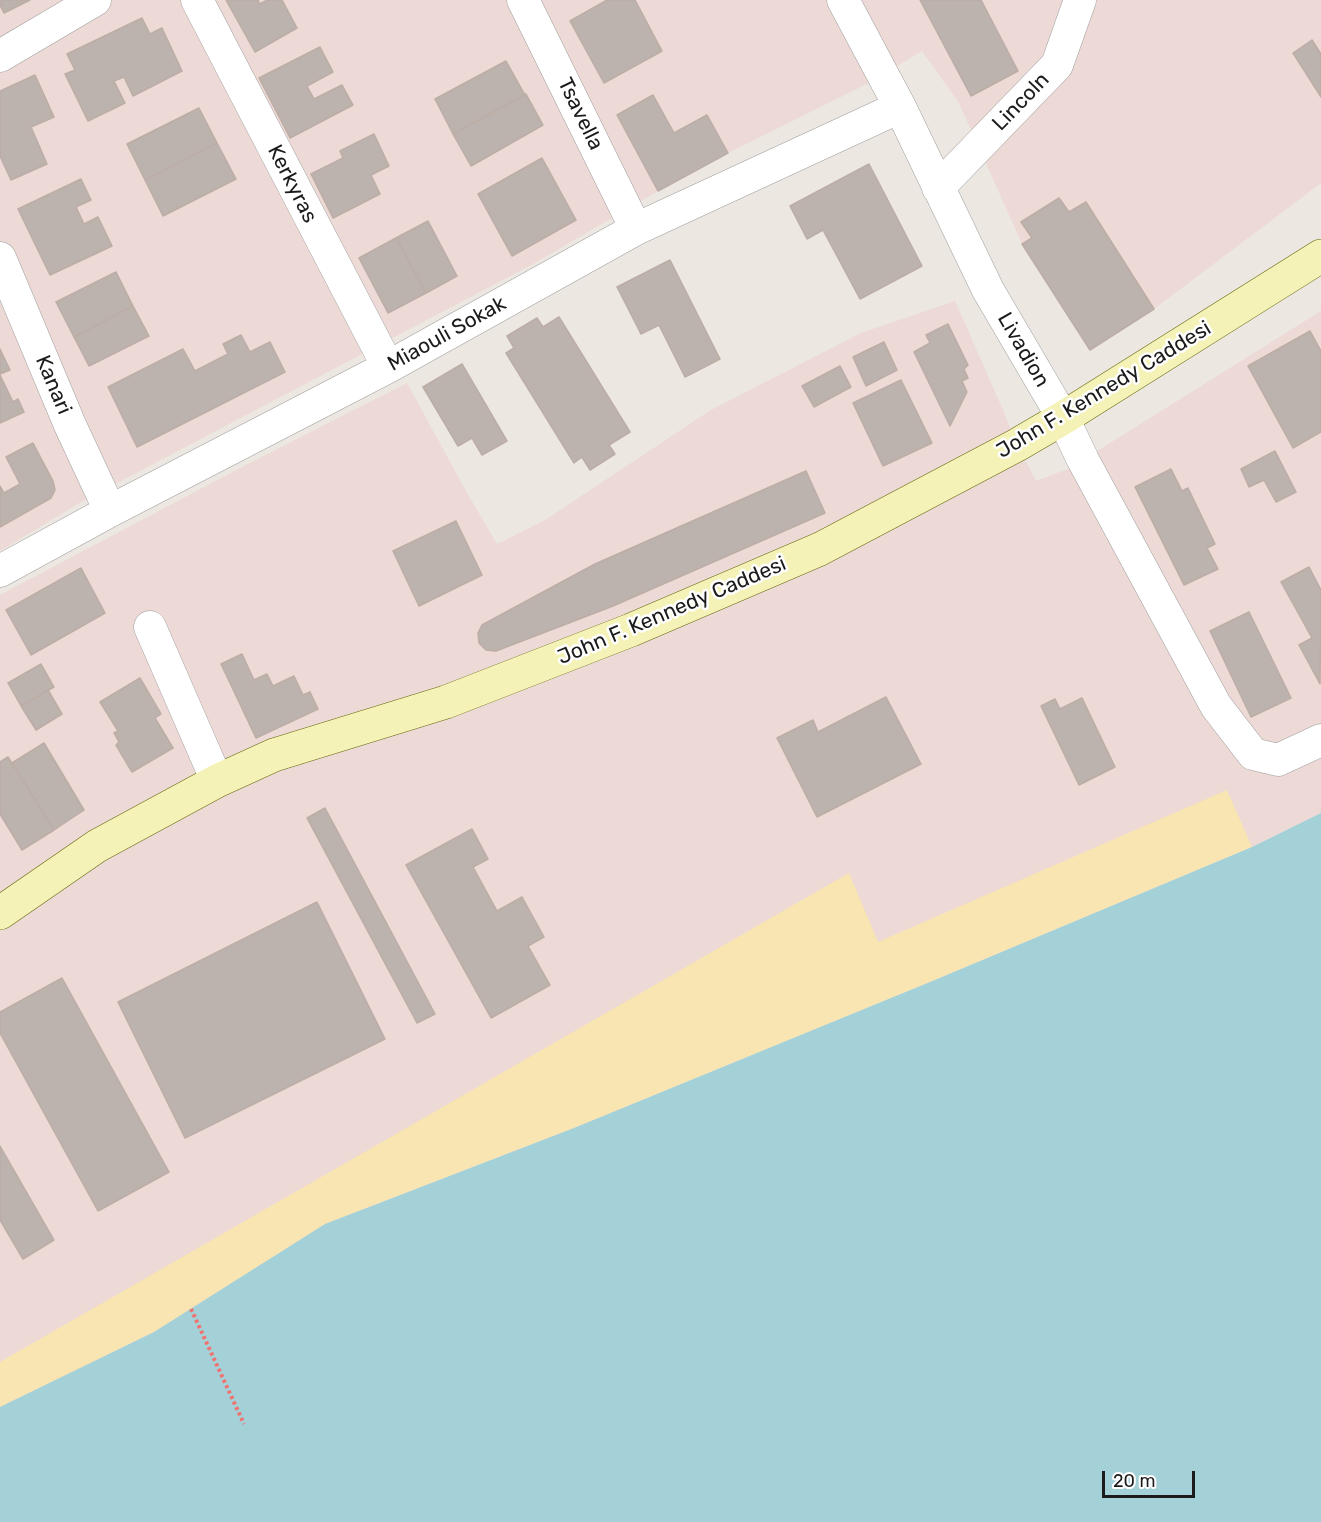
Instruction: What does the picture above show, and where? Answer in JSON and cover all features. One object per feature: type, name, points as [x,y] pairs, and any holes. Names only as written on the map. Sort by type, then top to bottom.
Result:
[{"type":"street","points":[[0,56],[95,0]]},
{"type":"street","name":"Kerkyras","points":[[197,0],[388,367]]},
{"type":"street","name":"Tsavella","points":[[523,0],[636,229]]},
{"type":"street","name":"Livadion","points":[[843,0],[900,107],[988,290],[1063,418],[1083,460],[1216,706],[1253,754],[1278,760],[1321,740]]},
{"type":"street","name":"Lincoln","points":[[938,188],[1057,65],[1080,0]]},
{"type":"street","name":"Miaouli Sokak","points":[[0,571],[110,511],[388,367],[636,229],[900,107]]},
{"type":"street","name":"John F. Kennedy Caddesi","points":[[0,914],[97,846],[217,782],[274,755],[446,702],[631,630],[820,549],[1017,445],[1321,256]]},
{"type":"street","name":"Kanari","points":[[0,258],[66,415],[110,511]]},
{"type":"street","points":[[150,627],[217,782]]},
{"type":"path","points":[[191,1309],[243,1424]]},
{"type":"shaded area","points":[[0,0],[1321,0],[1321,183],[1154,309],[1090,350],[1022,244],[959,103],[922,51],[867,84],[728,153],[658,191],[535,263],[81,502],[0,551]]},
{"type":"shaded area","points":[[955,301],[1017,445],[1036,481],[1068,469],[1321,311],[1321,813],[1252,847],[325,1224],[154,1332],[0,1407],[0,595],[407,383],[497,544],[545,520],[711,410],[861,333]]},
{"type":"sand","points":[[1227,790],[1252,847],[574,1128],[325,1224],[154,1332],[0,1407],[0,1362],[849,873],[878,942]]},
{"type":"water","points":[[1321,813],[1321,1522],[0,1522],[0,1407],[154,1332],[325,1224],[574,1128],[930,982],[1252,847]]},
{"type":"building","points":[[0,0],[30,0],[4,13]]},
{"type":"building","points":[[226,0],[258,0],[260,4],[267,0],[282,0],[297,28],[255,52]]},
{"type":"building","points":[[607,0],[635,0],[662,51],[604,83],[570,21]]},
{"type":"building","points":[[920,0],[981,0],[1018,71],[971,96]]},
{"type":"building","points":[[142,18],[150,34],[162,28],[182,71],[133,96],[124,77],[114,81],[125,103],[88,121],[65,74],[75,70],[67,54]]},
{"type":"building","points":[[1312,40],[1321,54],[1321,97],[1293,53]]},
{"type":"building","points":[[320,47],[333,72],[307,86],[314,99],[342,85],[353,105],[290,138],[259,78]]},
{"type":"building","points":[[506,61],[525,95],[453,134],[435,99]]},
{"type":"building","points":[[35,75],[54,117],[31,127],[47,164],[11,180],[0,156],[0,91]]},
{"type":"building","points":[[526,94],[543,125],[471,166],[453,134]]},
{"type":"building","points":[[653,95],[674,133],[707,115],[728,153],[658,191],[617,115]]},
{"type":"building","points":[[199,108],[217,143],[145,180],[127,144]]},
{"type":"building","points":[[374,134],[389,166],[371,175],[380,194],[333,218],[311,174],[343,158],[340,151]]},
{"type":"building","points":[[217,143],[236,179],[163,216],[145,180]]},
{"type":"building","points":[[542,158],[576,220],[512,256],[478,194]]},
{"type":"building","points":[[869,164],[922,266],[860,299],[823,230],[807,239],[790,206]]},
{"type":"building","points":[[81,179],[91,200],[76,207],[84,224],[98,217],[112,246],[50,275],[18,209]]},
{"type":"building","points":[[1059,198],[1069,212],[1086,202],[1154,309],[1090,350],[1022,244],[1032,238],[1021,222]]},
{"type":"building","points":[[428,221],[457,276],[426,293],[396,238]]},
{"type":"building","points":[[396,238],[426,293],[388,313],[359,258]]},
{"type":"building","points":[[670,260],[720,359],[685,377],[659,325],[641,334],[617,287]]},
{"type":"building","points":[[116,272],[133,306],[74,337],[56,302]]},
{"type":"building","points":[[133,306],[149,336],[89,366],[74,337]]},
{"type":"building","points":[[559,317],[630,432],[609,445],[615,454],[590,470],[582,457],[574,463],[506,353],[514,348],[507,336],[537,318],[543,327]]},
{"type":"building","points":[[948,324],[968,365],[964,369],[968,378],[962,381],[967,392],[950,426],[914,352],[930,343],[926,335]]},
{"type":"building","points":[[1310,331],[1321,351],[1321,432],[1293,448],[1248,366]]},
{"type":"building","points":[[241,335],[250,352],[270,342],[285,372],[137,447],[108,387],[183,349],[195,371],[228,354],[223,344]]},
{"type":"building","points":[[884,342],[897,370],[866,386],[853,357]]},
{"type":"building","points":[[0,349],[10,370],[0,374]]},
{"type":"building","points":[[462,364],[507,441],[482,455],[472,438],[458,446],[423,387]]},
{"type":"building","points":[[840,366],[851,387],[814,407],[802,386]]},
{"type":"building","points":[[0,375],[13,402],[18,399],[24,412],[0,423]]},
{"type":"building","points":[[901,380],[932,443],[883,466],[853,403]]},
{"type":"building","points":[[33,443],[53,481],[55,490],[51,498],[0,527],[0,486],[4,493],[20,484],[6,457]]},
{"type":"building","points":[[1275,451],[1296,492],[1276,502],[1264,480],[1249,487],[1241,469]]},
{"type":"building","points":[[1171,469],[1182,491],[1188,488],[1215,544],[1207,548],[1218,569],[1184,585],[1135,487]]},
{"type":"building","points":[[806,471],[825,513],[613,606],[496,651],[486,650],[479,643],[478,633],[482,625],[595,564]]},
{"type":"building","points":[[456,521],[482,575],[419,606],[393,551]]},
{"type":"building","points":[[1309,567],[1321,590],[1320,684],[1299,645],[1312,638],[1281,582]]},
{"type":"building","points":[[81,568],[105,613],[31,655],[6,610]]},
{"type":"building","points":[[1249,612],[1291,698],[1251,717],[1210,631]]},
{"type":"building","points":[[242,654],[254,680],[267,674],[273,686],[294,676],[303,695],[310,692],[318,709],[256,738],[221,664]]},
{"type":"building","points":[[41,664],[54,687],[21,706],[8,683]]},
{"type":"building","points":[[140,678],[161,714],[155,718],[173,748],[132,772],[116,745],[119,742],[114,733],[118,731],[100,702]]},
{"type":"building","points":[[48,690],[62,714],[36,730],[21,706]]},
{"type":"building","points":[[886,697],[921,764],[817,817],[777,738],[813,720],[818,732]]},
{"type":"building","points":[[1082,698],[1115,767],[1079,785],[1041,706],[1055,699],[1060,709]]},
{"type":"building","points":[[44,743],[84,810],[54,830],[12,763]]},
{"type":"building","points":[[8,757],[54,830],[22,850],[0,814],[0,762]]},
{"type":"building","points":[[325,808],[435,1014],[417,1023],[307,818]]},
{"type":"building","points":[[472,829],[488,859],[473,867],[497,911],[522,897],[544,937],[528,946],[550,985],[491,1018],[406,865]]},
{"type":"building","points":[[317,902],[385,1039],[185,1138],[118,1002]]},
{"type":"building","points":[[62,978],[169,1172],[98,1211],[0,1033],[0,1012]]},
{"type":"building","points":[[0,1146],[54,1240],[23,1259],[0,1220]]}]
